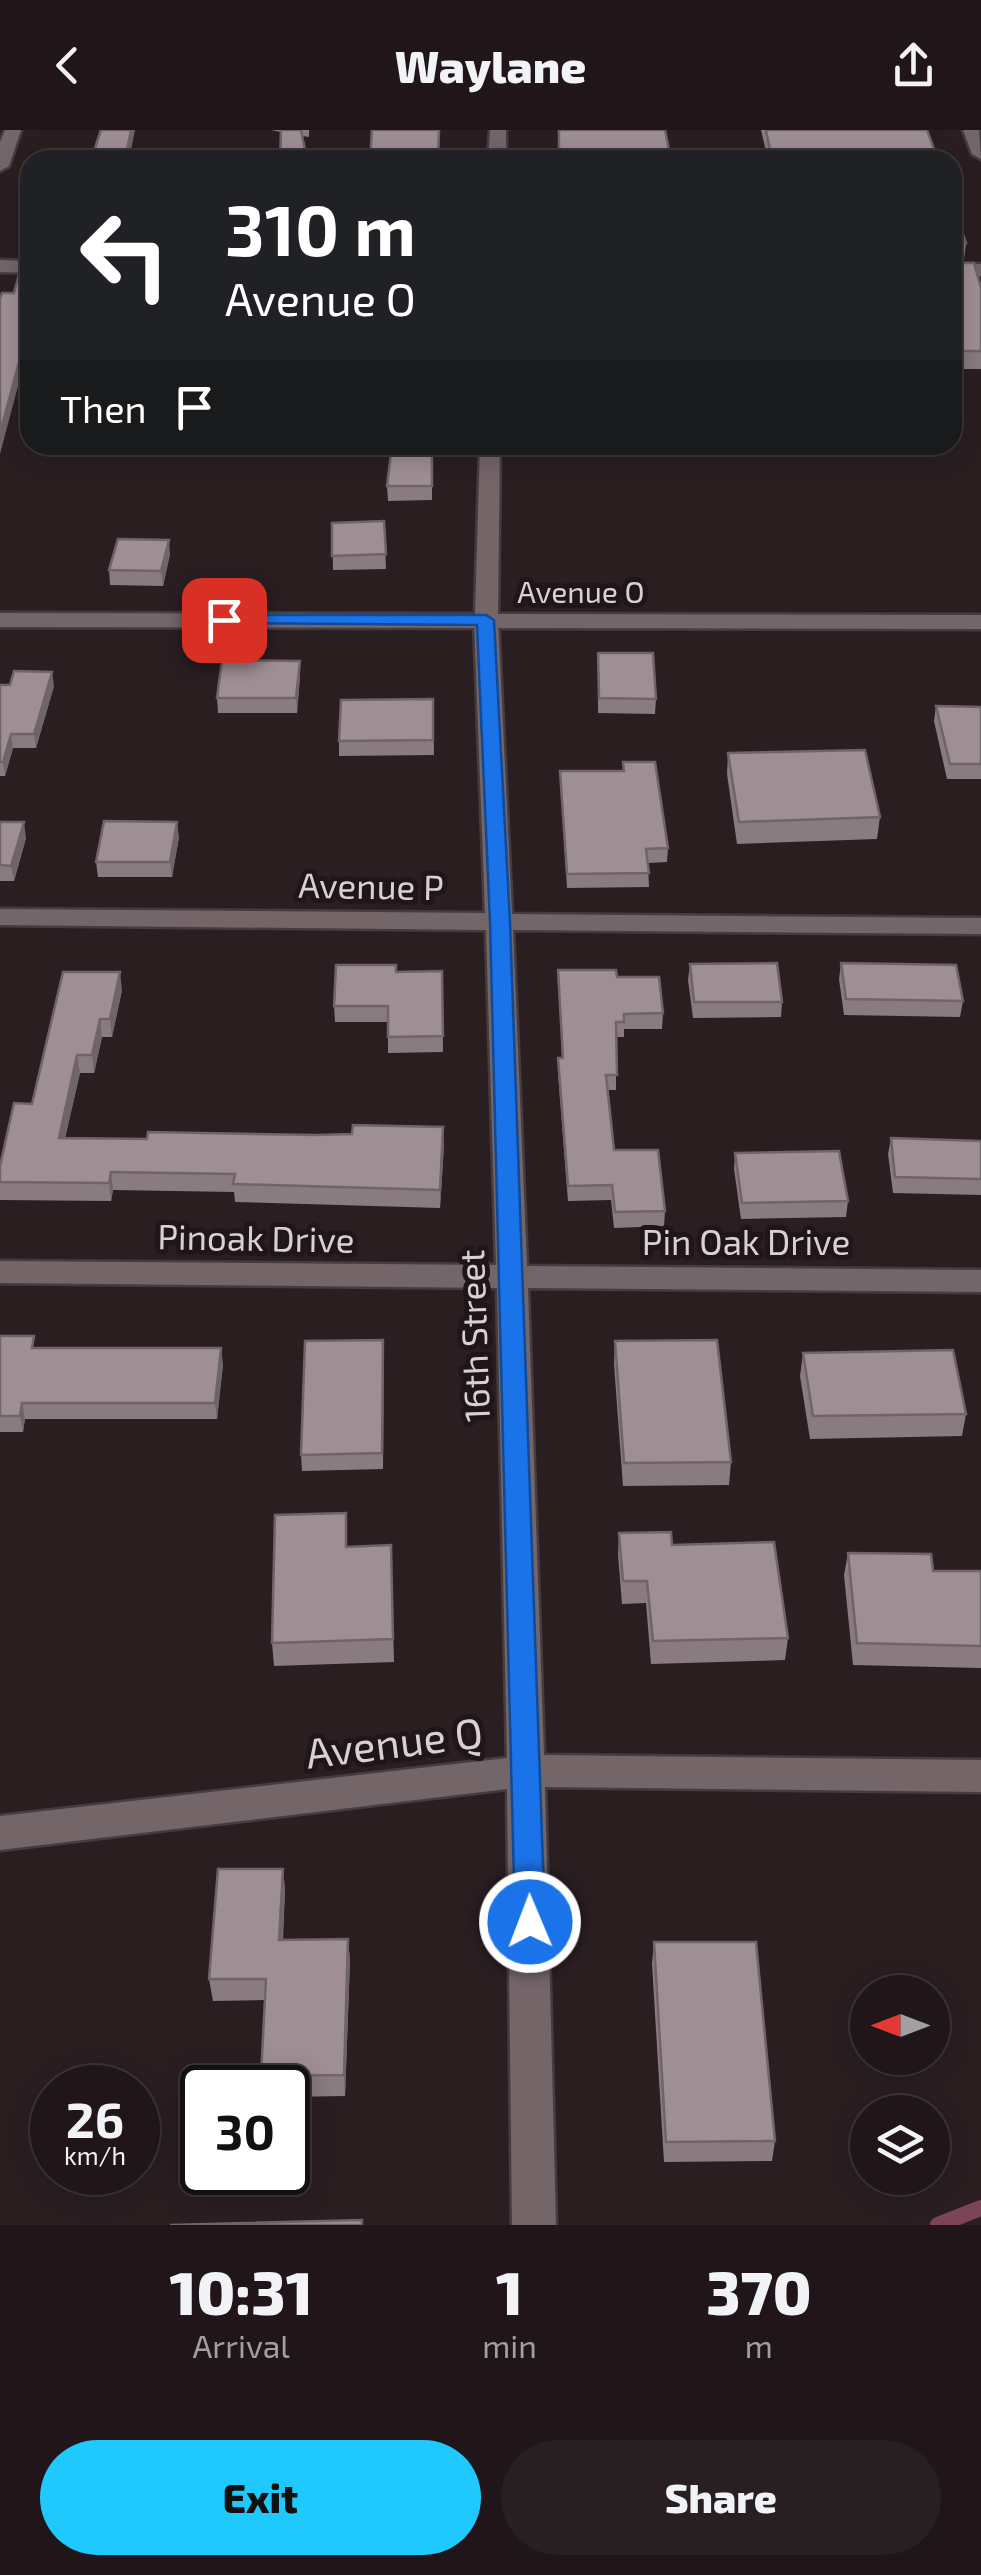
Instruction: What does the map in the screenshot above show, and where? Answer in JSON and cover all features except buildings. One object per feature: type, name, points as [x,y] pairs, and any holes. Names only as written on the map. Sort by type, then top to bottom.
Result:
[{"type":"street","points":[[0,166],[13,130]]},
{"type":"street","points":[[972,130],[981,154]]},
{"type":"street","name":"16th Street","points":[[490,455],[486,620],[528,1770],[534,2225]]},
{"type":"street","name":"Avenue O","points":[[0,620],[981,622]]},
{"type":"street","name":"Avenue P","points":[[0,917],[981,926]]},
{"type":"street","name":"Pinoak Drive","points":[[0,1272],[511,1277]]},
{"type":"street","name":"Pin Oak Drive","points":[[511,1277],[981,1281]]},
{"type":"street","name":"Avenue Q","points":[[0,1833],[528,1770],[981,1776]]},
{"type":"waterway","points":[[938,2225],[981,2208]]},
{"type":"route","points":[[224,620],[486,620],[500,922],[530,1922]]}]
